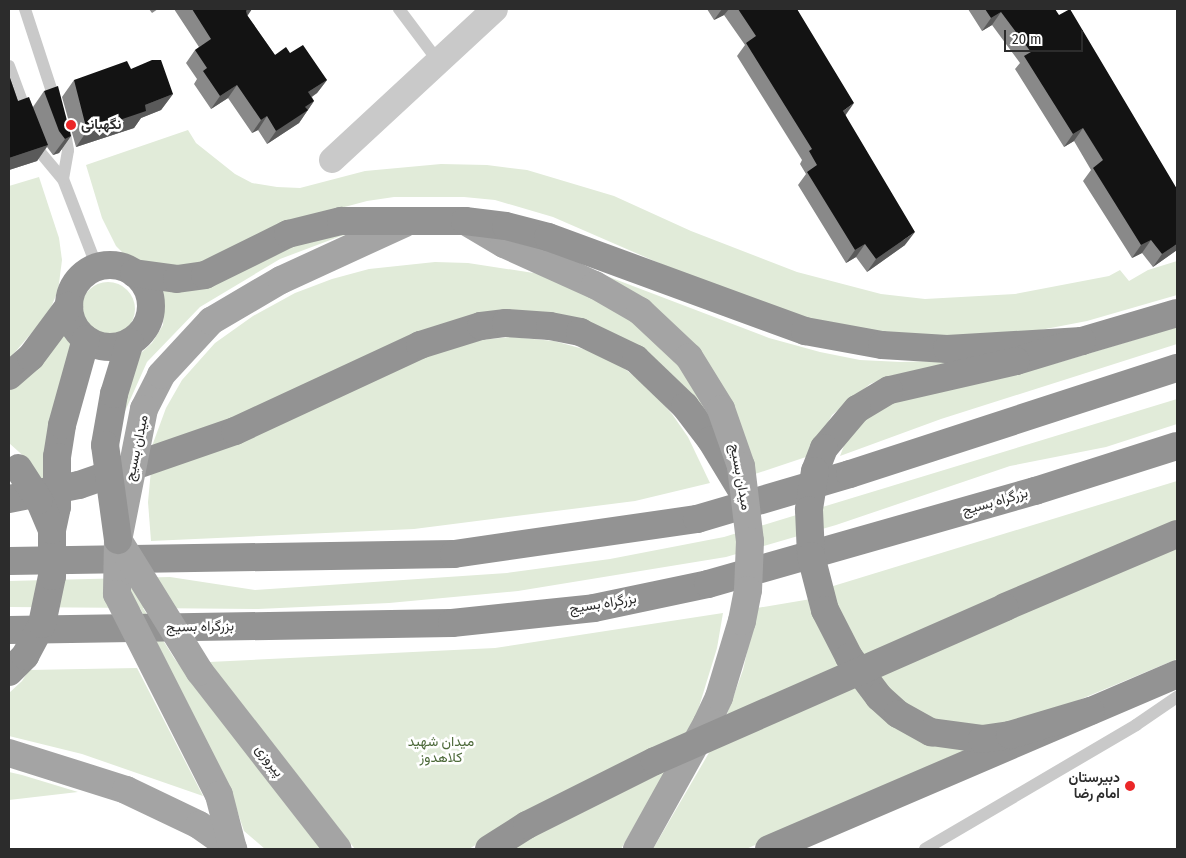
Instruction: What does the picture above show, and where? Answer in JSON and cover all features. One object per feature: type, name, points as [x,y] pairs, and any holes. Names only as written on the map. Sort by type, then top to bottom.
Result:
[{"type":"highway","points":[[9,376],[49,337],[69,306],[77,282],[97,267],[123,266],[148,277],[187,279],[205,275],[288,234],[341,221],[405,223],[465,221],[506,226],[548,237],[805,331],[882,345],[947,349],[1082,341]]},
{"type":"highway","points":[[69,306],[78,330],[86,339],[109,347],[130,342],[143,330],[151,306],[150,293],[134,272]]},
{"type":"highway","points":[[1090,711],[1010,735],[982,739],[931,732],[898,714],[879,697],[849,657],[824,610],[811,556],[809,510],[815,471],[824,448],[857,409],[889,390],[1016,361],[1177,313]]},
{"type":"highway","points":[[9,499],[79,485],[235,431],[420,345],[481,326],[506,323],[550,326],[580,332],[636,359],[685,406],[711,440],[745,496]]},
{"type":"highway","points":[[9,672],[25,656],[42,624],[52,576],[52,530],[57,506],[57,457],[62,425],[86,339]]},
{"type":"highway","points":[[118,540],[105,446],[114,394],[130,342]]},
{"type":"highway","points":[[21,561],[454,554],[697,519],[850,474],[1177,368]]},
{"type":"highway","name":"بزرگراه بسیج","points":[[9,630],[452,623],[594,608],[708,584],[1035,491],[1177,446]]},
{"type":"highway","points":[[14,464],[39,500],[52,530]]},
{"type":"highway","points":[[489,849],[527,825],[678,750],[1177,534]]},
{"type":"highway","points":[[769,849],[1177,674]]},
{"type":"main road","name":"میدان بسیج","points":[[465,221],[504,244],[595,285],[640,311],[689,357],[707,381],[733,439],[745,496],[750,563],[742,621],[719,697],[707,723],[637,849]]},
{"type":"main road","name":"میدان بسیج","points":[[233,849],[219,795],[117,594],[118,540],[144,409],[161,375],[211,321],[281,280],[405,223]]},
{"type":"main road","name":"پیروزی","points":[[118,540],[200,672],[338,849]]},
{"type":"main road","points":[[9,753],[126,790],[199,825],[233,849]]},
{"type":"street","points":[[332,160],[495,9]]},
{"type":"lane","points":[[25,9],[65,132],[68,150],[63,179]]},
{"type":"lane","points":[[400,9],[438,62]]},
{"type":"lane","points":[[9,66],[40,152],[63,179],[97,267]]},
{"type":"lane","points":[[925,849],[1136,725],[1177,697]]},
{"type":"green space","points":[[188,130],[196,143],[235,174],[252,183],[277,187],[300,188],[365,171],[441,164],[487,165],[527,170],[614,196],[691,231],[797,272],[881,294],[925,299],[1015,294],[1109,276],[1120,270],[1129,281],[1148,270],[1177,261],[1177,295],[1087,321],[1035,331],[962,338],[912,337],[810,319],[675,270],[553,217],[495,200],[464,197],[394,197],[367,201],[322,213],[196,269],[149,267],[128,258],[116,246],[102,218],[86,165]]},
{"type":"green space","points":[[39,177],[59,238],[62,260],[58,291],[48,314],[9,359],[9,186]]},
{"type":"green space","points":[[377,228],[341,236],[280,259],[200,307],[147,362],[122,418],[133,360],[152,343],[163,325],[164,306],[156,285],[286,246]]},
{"type":"green space","points":[[435,262],[468,263],[553,276],[594,292],[672,346],[720,431],[555,314],[152,446],[166,408],[182,380],[215,343],[253,316],[295,293],[332,279],[369,269]]},
{"type":"green space","points":[[583,267],[769,338],[820,352],[860,360],[901,362],[969,360],[890,376],[870,384],[832,415],[809,456],[755,474],[738,422]]},
{"type":"green space","points":[[108,282],[118,284],[127,290],[133,299],[135,309],[133,319],[127,328],[118,334],[108,336],[98,334],[89,328],[83,319],[81,309],[83,299],[89,290],[98,284]]},
{"type":"green space","points":[[1177,327],[1177,344],[941,419],[840,456],[848,435],[866,416],[891,400],[1057,363]]},
{"type":"green space","points":[[61,331],[80,353],[47,488],[28,460],[9,443],[9,385]]},
{"type":"green space","points":[[511,337],[554,341],[598,353],[620,365],[649,388],[672,414],[688,437],[710,483],[635,501],[414,529],[151,541],[148,502],[151,470],[427,354],[481,340]]},
{"type":"green space","points":[[1177,399],[1177,424],[1106,447],[1010,466],[836,525],[726,557],[518,591],[389,603],[258,609],[143,608],[174,658],[324,849],[265,849],[244,831],[232,795],[140,608],[9,607],[9,581],[170,577],[255,590],[507,573],[610,559],[724,537]]},
{"type":"green space","points":[[1177,481],[1177,520],[860,657],[848,634],[830,587]]},
{"type":"green space","points":[[1177,544],[1177,659],[1043,715],[994,728],[936,723],[898,699],[876,675]]},
{"type":"green space","points":[[811,599],[843,666],[726,717],[743,670],[757,608]]},
{"type":"green space","name":"میدان شهید کلاهدوز","points":[[723,613],[717,648],[691,733],[516,820],[469,849],[355,849],[209,662],[495,648]]},
{"type":"green space","points":[[137,668],[203,796],[82,754],[9,736],[9,693],[22,681],[29,670]]},
{"type":"green space","points":[[857,683],[988,746],[746,849],[653,849],[710,751]]},
{"type":"green space","points":[[668,768],[621,849],[512,849],[577,812]]},
{"type":"green space","points":[[9,772],[22,775],[78,792],[9,800]]},
{"type":"building","points":[[192,9],[248,9],[246,11],[247,15],[275,55],[286,47],[290,53],[303,45],[327,80],[308,92],[314,101],[305,107],[308,110],[276,131],[267,116],[261,120],[237,85],[220,96],[203,71],[207,68],[195,50],[211,39]]},
{"type":"building","points":[[738,9],[797,9],[854,103],[843,111],[915,232],[876,259],[865,244],[855,250],[807,172],[817,165],[809,151],[812,149],[746,43],[756,36]]},
{"type":"building","points":[[985,9],[1055,9],[1059,15],[1070,9],[1177,189],[1177,244],[1162,254],[1151,240],[1141,245],[1093,168],[1103,160],[1083,128],[1073,134],[1024,56],[1031,52],[1001,12],[991,18]]},
{"type":"building","points":[[152,60],[161,60],[173,94],[145,105],[146,111],[87,131],[74,80],[127,61],[131,69]]},
{"type":"building","points":[[9,75],[18,101],[29,97],[48,145],[9,158]]},
{"type":"building","points":[[58,86],[71,136],[65,139],[59,131],[44,91]]},
{"type":"place","name":"نگهبانی","points":[[71,125]]},
{"type":"place","name":"دبیرستان امام رضا","points":[[1130,786]]}]
